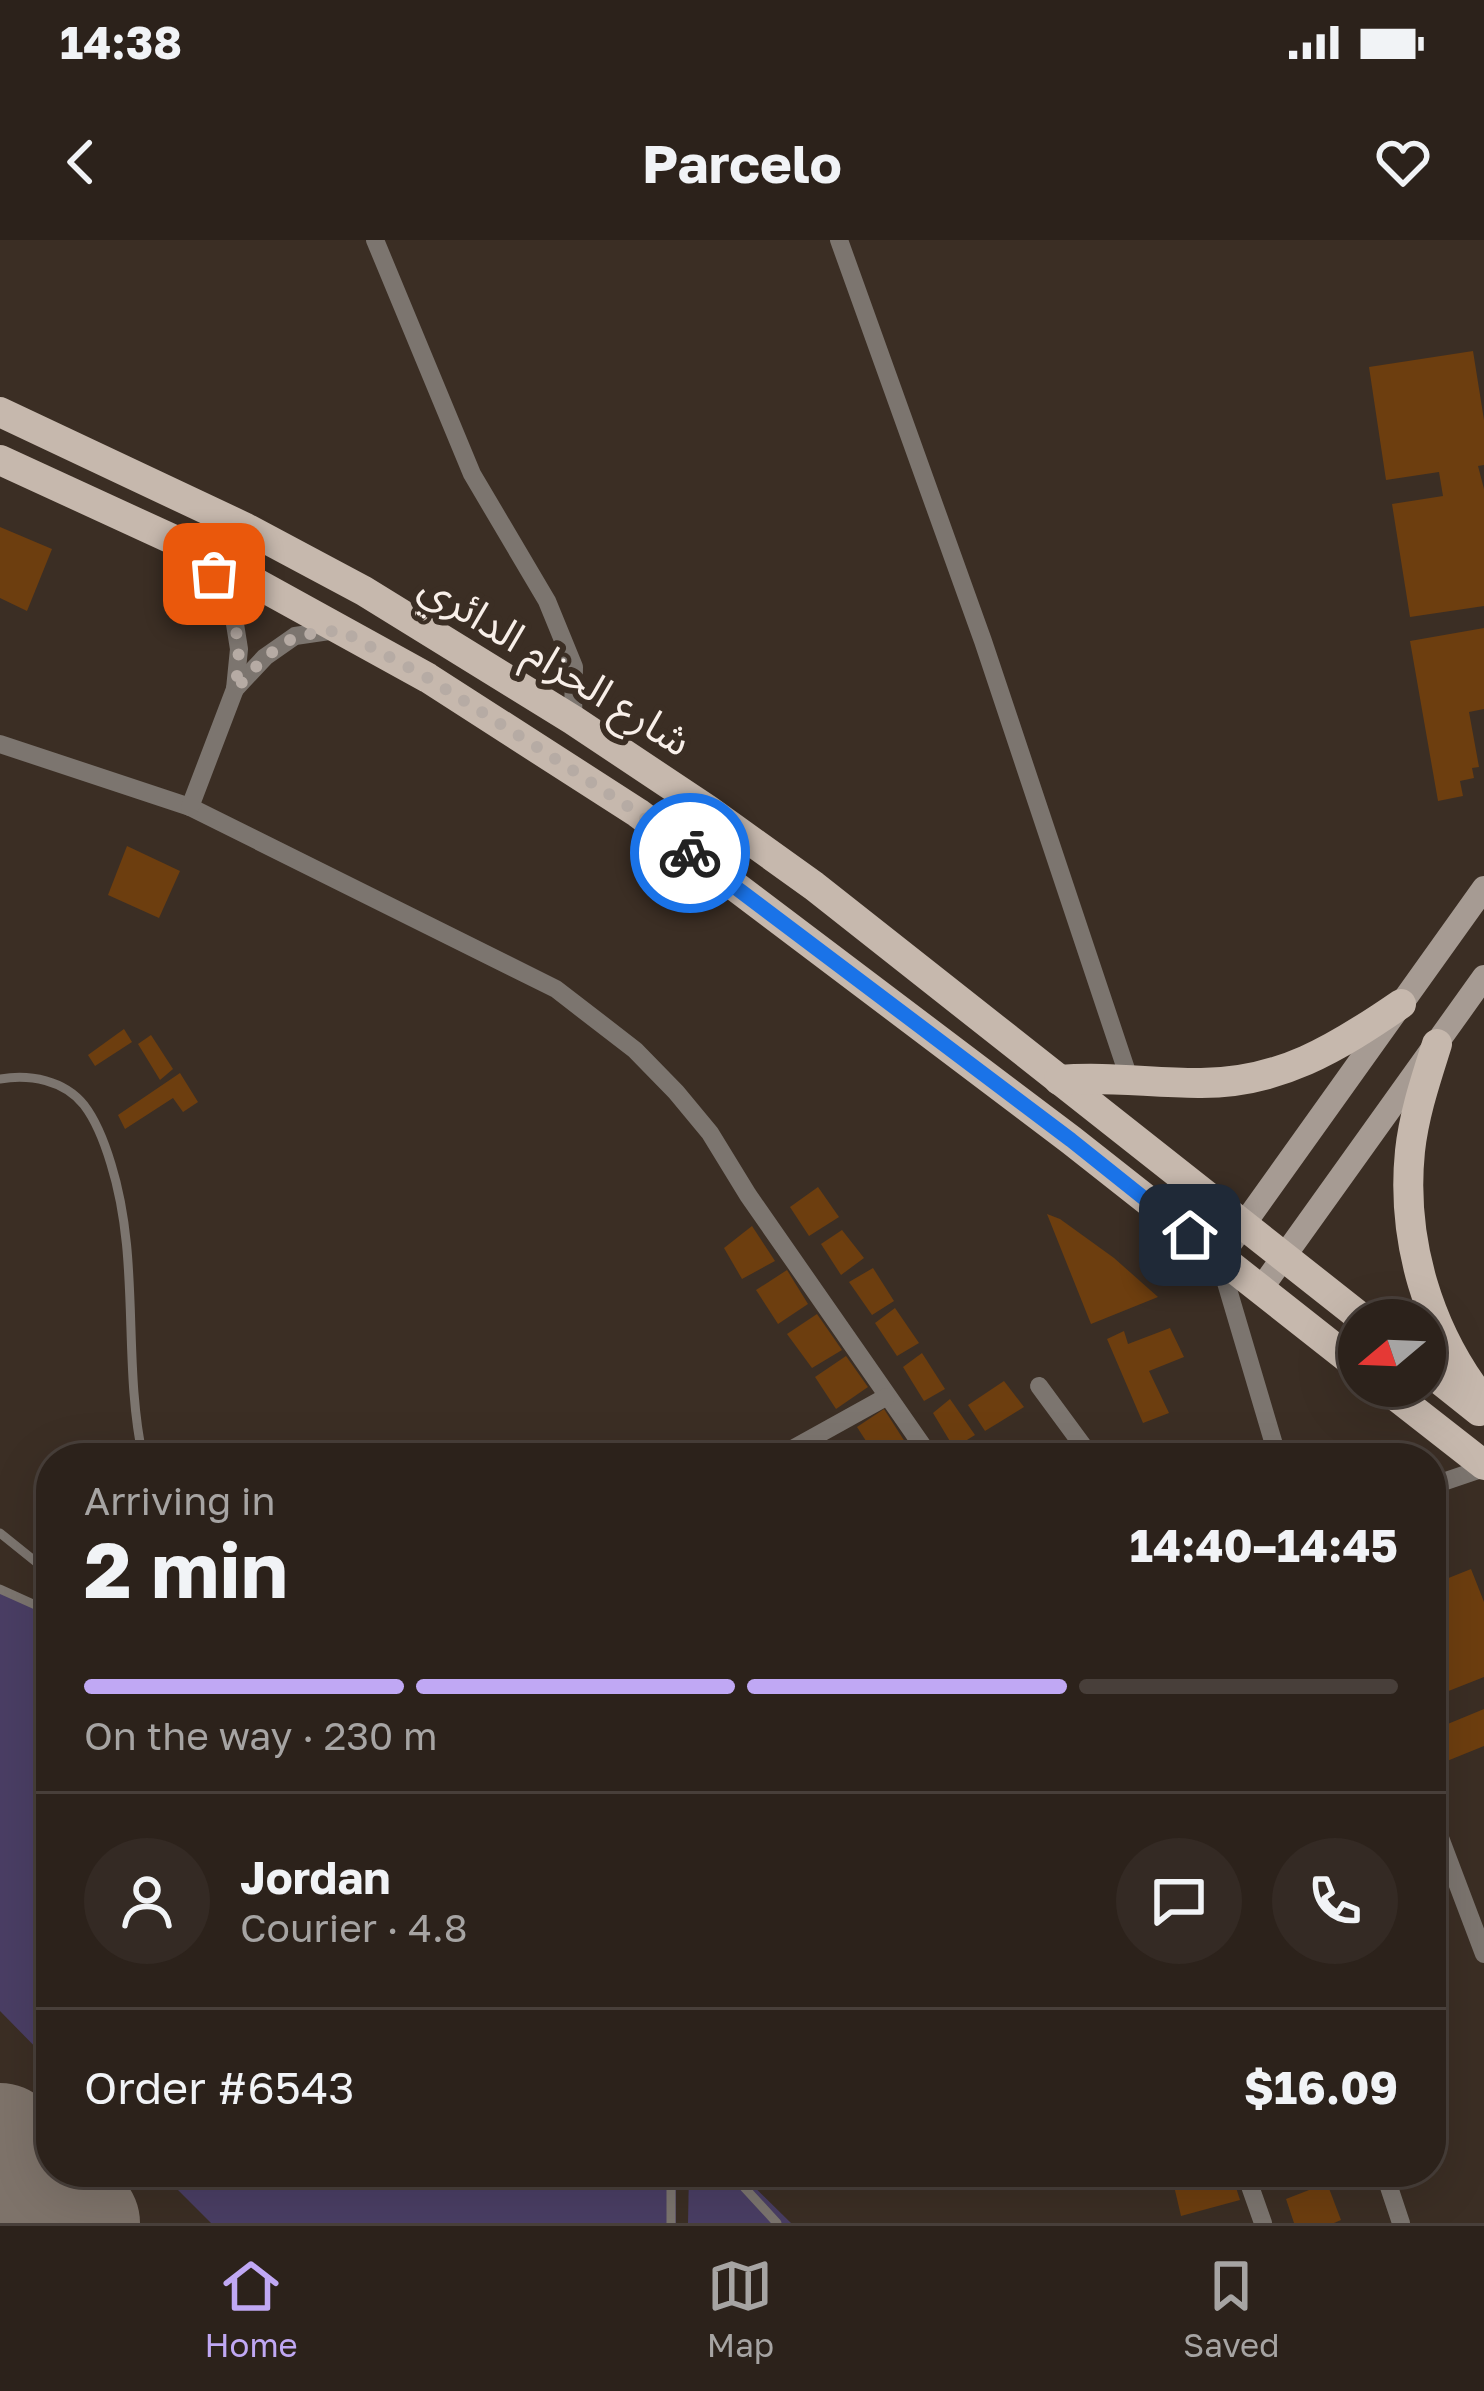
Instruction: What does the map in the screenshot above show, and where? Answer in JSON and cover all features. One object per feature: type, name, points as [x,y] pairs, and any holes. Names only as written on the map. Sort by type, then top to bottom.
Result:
[{"type":"main road","name":"شارع الحزام الدائري","points":[[0,412],[244,527],[364,591],[573,720],[814,886],[1338,1300]]},
{"type":"main road","name":"شارع الحزام الدائري","points":[[0,460],[196,550],[428,678],[638,813],[1071,1140],[1338,1351]]},
{"type":"main road","points":[[1060,1080],[1129,1078],[1203,1084],[1276,1073],[1343,1044],[1401,1004]]},
{"type":"main road","points":[[1436,1044],[1410,1148],[1412,1240],[1422,1286],[1445,1340],[1484,1402]]},
{"type":"main road","points":[[1446,1384],[1484,1414]]},
{"type":"main road","points":[[1410,1407],[1484,1466]]},
{"type":"street","points":[[375,240],[472,474],[547,601],[574,667],[573,720]]},
{"type":"street","points":[[838,240],[983,641],[1129,1078]]},
{"type":"street","points":[[190,807],[236,689],[239,649],[231,599],[196,550]]},
{"type":"street","points":[[236,689],[265,657],[296,636],[340,630]]},
{"type":"street","points":[[0,744],[190,807],[556,988],[635,1050],[710,1133],[920,1443]]},
{"type":"street","points":[[1274,1443],[1219,1258],[1484,888]]},
{"type":"street","points":[[1260,1290],[1484,977]]},
{"type":"street","points":[[1039,1386],[1081,1443]]},
{"type":"street","points":[[803,1443],[886,1397]]},
{"type":"street","points":[[1446,1480],[1484,1466]]},
{"type":"street","points":[[1446,1858],[1484,1954]]},
{"type":"street","points":[[1250,2187],[1263,2223]]},
{"type":"street","points":[[1389,2187],[1401,2223]]},
{"type":"lane","points":[[0,1079],[37,1078],[61,1086],[82,1102],[106,1150],[116,1180],[132,1301],[141,1443]]},
{"type":"lane","points":[[0,1533],[36,1562]]},
{"type":"lane","points":[[0,1588],[36,1605]]},
{"type":"lane","points":[[671,2187],[671,2223]]},
{"type":"lane","points":[[744,2187],[777,2223]]},
{"type":"shaded area","points":[[0,1587],[36,1606],[36,2048],[0,2011]]},
{"type":"shaded area","points":[[175,2187],[676,2187],[676,2223],[211,2223]]},
{"type":"shaded area","points":[[689,2187],[754,2187],[791,2223],[688,2223]]},
{"type":"building","points":[[1473,351],[1484,420],[1484,465],[1478,466],[1484,489],[1484,606],[1410,617],[1392,504],[1443,496],[1439,472],[1386,480],[1369,367]]},
{"type":"building","points":[[0,527],[52,549],[27,611],[0,598]]},
{"type":"building","points":[[1484,628],[1484,709],[1469,712],[1479,767],[1472,768],[1474,778],[1460,781],[1463,796],[1438,801],[1410,641]]},
{"type":"building","points":[[127,846],[180,871],[159,918],[108,895]]},
{"type":"building","points":[[124,1029],[132,1042],[95,1066],[88,1055]]},
{"type":"building","points":[[151,1035],[173,1069],[160,1080],[138,1044]]},
{"type":"building","points":[[180,1073],[198,1102],[183,1112],[173,1098],[125,1129],[118,1115]]},
{"type":"building","points":[[818,1187],[839,1217],[809,1236],[790,1207]]},
{"type":"building","points":[[1047,1214],[1114,1258],[1158,1297],[1091,1324]]},
{"type":"building","points":[[752,1226],[775,1261],[742,1279],[724,1248]]},
{"type":"building","points":[[842,1230],[864,1258],[841,1275],[821,1244]]},
{"type":"building","points":[[873,1268],[894,1301],[872,1315],[849,1282]]},
{"type":"building","points":[[787,1270],[808,1304],[778,1324],[756,1290]]},
{"type":"building","points":[[895,1308],[919,1343],[897,1356],[875,1323]]},
{"type":"building","points":[[817,1314],[842,1350],[812,1368],[787,1334]]},
{"type":"building","points":[[1170,1328],[1184,1357],[1149,1371],[1169,1413],[1143,1423],[1107,1339],[1124,1331],[1128,1344]]},
{"type":"building","points":[[922,1353],[945,1389],[924,1401],[903,1367]]},
{"type":"building","points":[[846,1356],[868,1387],[836,1409],[815,1377]]},
{"type":"building","points":[[1004,1381],[1024,1407],[985,1431],[968,1405]]},
{"type":"building","points":[[950,1399],[975,1435],[951,1443],[933,1413]]},
{"type":"building","points":[[884,1409],[906,1443],[867,1443],[857,1427]]},
{"type":"building","points":[[1471,1569],[1484,1602],[1484,1677],[1446,1692],[1446,1579]]},
{"type":"building","points":[[1484,1709],[1484,1746],[1447,1761],[1446,1725]]},
{"type":"building","points":[[1174,2187],[1236,2187],[1240,2200],[1181,2216]]},
{"type":"building","points":[[1329,2187],[1341,2220],[1294,2223],[1286,2199]]},
{"type":"runway","points":[[0,2146],[36,2182]]},
{"type":"runway","points":[[41,2187],[77,2223]]},
{"type":"way so far","points":[[214,574],[231,599],[239,649],[236,689],[265,657],[296,636],[340,630],[428,678],[540,749],[690,853]]},
{"type":"route","points":[[690,853],[1190,1235]]}]
